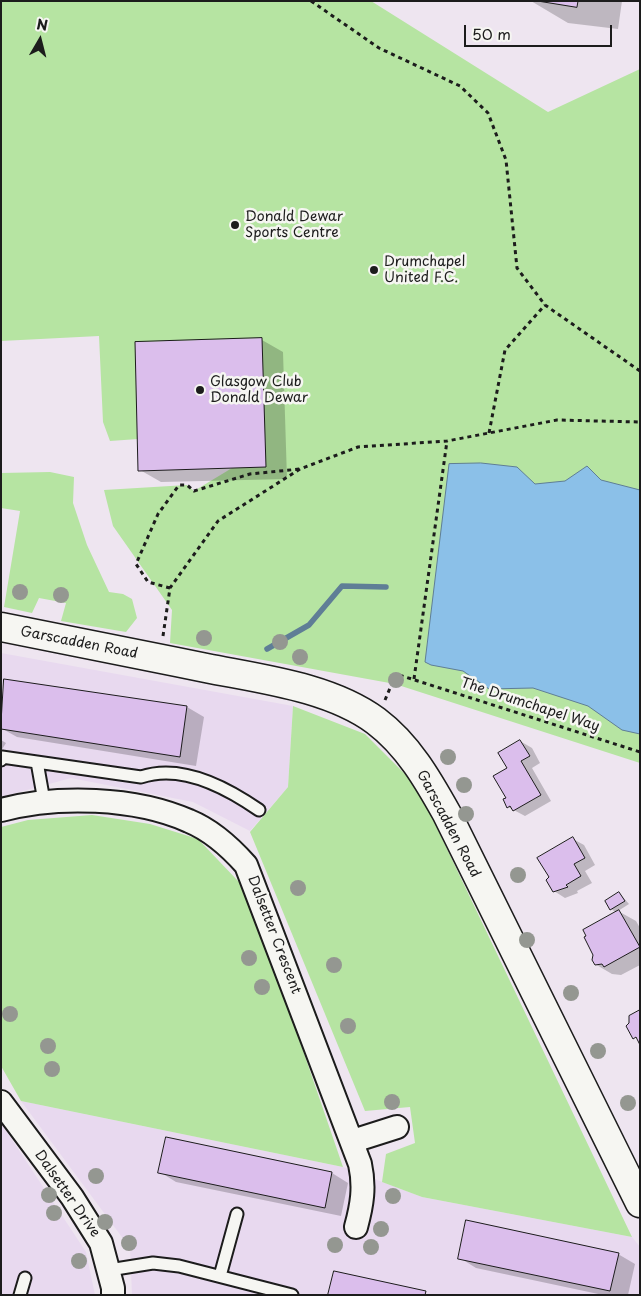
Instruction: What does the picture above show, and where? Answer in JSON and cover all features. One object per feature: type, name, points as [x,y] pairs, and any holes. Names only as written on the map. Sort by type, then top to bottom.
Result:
[{"type":"street","name":"Garscadden Road","points":[[1,627],[302,688],[354,708],[375,721],[404,749],[426,777],[447,814],[640,1202]]},
{"type":"street","name":"Dalsetter Crescent","points":[[1,810],[44,802],[102,801],[147,808],[190,821],[229,846],[246,865],[256,886],[353,1141],[364,1186],[362,1207],[356,1227]]},
{"type":"street","name":"Dalsetter Drive","points":[[1,1102],[72,1197],[101,1243],[109,1270],[113,1295]]},
{"type":"street","points":[[353,1141],[397,1127]]},
{"type":"lane","points":[[1,760],[2,758],[37,762],[141,777],[155,772],[175,774],[211,782],[237,794],[258,810]]},
{"type":"lane","points":[[37,762],[44,802]]},
{"type":"lane","points":[[220,1276],[237,1214]]},
{"type":"lane","points":[[109,1270],[153,1263],[179,1266],[292,1295]]},
{"type":"lane","points":[[20,1295],[25,1278]]},
{"type":"path","points":[[311,1],[379,48],[460,86],[488,113],[506,160],[517,268],[545,304],[640,371]]},
{"type":"path","points":[[488,433],[504,350],[545,304]]},
{"type":"path","points":[[160,659],[170,588],[218,521],[300,469],[358,447],[447,441],[557,420],[640,422]]},
{"type":"path","points":[[414,679],[447,441]]},
{"type":"path","points":[[170,588],[148,582],[136,564],[158,514],[179,485],[187,485],[194,491],[250,474],[300,469]]},
{"type":"path","name":"The Drumchapel Way","points":[[396,674],[640,752]]},
{"type":"shaded area","points":[[1,653],[293,706],[288,787],[250,831],[193,802],[71,778],[1,797]]},
{"type":"shaded area","points":[[21,1101],[343,1167],[422,1197],[632,1237],[640,1247],[640,1295],[132,1295],[130,1248]]},
{"type":"shaded area","points":[[1,1123],[86,1252],[95,1295],[1,1295]]},
{"type":"green space","points":[[1,1],[371,1],[548,112],[640,69],[640,763],[395,684],[170,643],[172,610],[113,526],[104,490],[187,485],[194,491],[232,468],[138,439],[110,441],[103,422],[99,336],[1,341]]},
{"type":"green space","points":[[50,472],[74,477],[73,503],[87,545],[109,592],[123,594],[132,599],[137,618],[126,632],[61,621],[66,603],[39,598],[32,613],[4,607],[20,511],[1,508],[1,473]]},
{"type":"green space","points":[[293,706],[365,734],[417,786],[632,1237],[422,1197],[382,1182],[386,1154],[415,1143],[410,1107],[365,1111],[250,832],[288,787]]},
{"type":"green space","points":[[92,815],[150,824],[198,839],[239,882],[284,995],[343,1167],[21,1101],[1,1066],[1,827],[28,820]]},
{"type":"water","points":[[481,463],[517,467],[535,484],[565,481],[587,466],[601,480],[640,490],[640,734],[622,730],[588,706],[533,688],[489,689],[463,671],[431,665],[425,662],[449,464]]},
{"type":"building","points":[[538,1],[578,1],[577,7]]},
{"type":"building","name":"Glasgow Club Donald Dewar","points":[[262,338],[266,467],[138,471],[135,342]]},
{"type":"building","points":[[4,679],[187,706],[180,757],[1,729]]},
{"type":"building","points":[[520,740],[530,756],[521,761],[541,795],[513,811],[510,806],[507,808],[503,799],[506,798],[493,776],[507,768],[498,753]]},
{"type":"building","points":[[573,837],[585,858],[574,864],[581,876],[566,885],[568,887],[553,892],[546,880],[549,877],[537,858]]},
{"type":"building","points":[[619,892],[625,901],[610,910],[605,901]]},
{"type":"building","points":[[619,910],[640,947],[604,967],[602,964],[595,965],[583,930]]},
{"type":"building","points":[[640,1010],[640,1045],[636,1037],[633,1039],[626,1026],[629,1023],[629,1016]]},
{"type":"building","points":[[166,1137],[332,1172],[325,1208],[158,1173]]},
{"type":"building","points":[[466,1220],[619,1253],[610,1291],[458,1259]]},
{"type":"building","points":[[334,1271],[426,1291],[425,1295],[328,1295]]},
{"type":"waterway","points":[[267,649],[309,625],[342,586],[386,587]]},
{"type":"place","name":"Donald Dewar Sports Centre","points":[[235,225]]},
{"type":"place","name":"Drumchapel United F.C.","points":[[374,270]]},
{"type":"place","name":"Glasgow Club Donald Dewar","points":[[200,390]]}]
